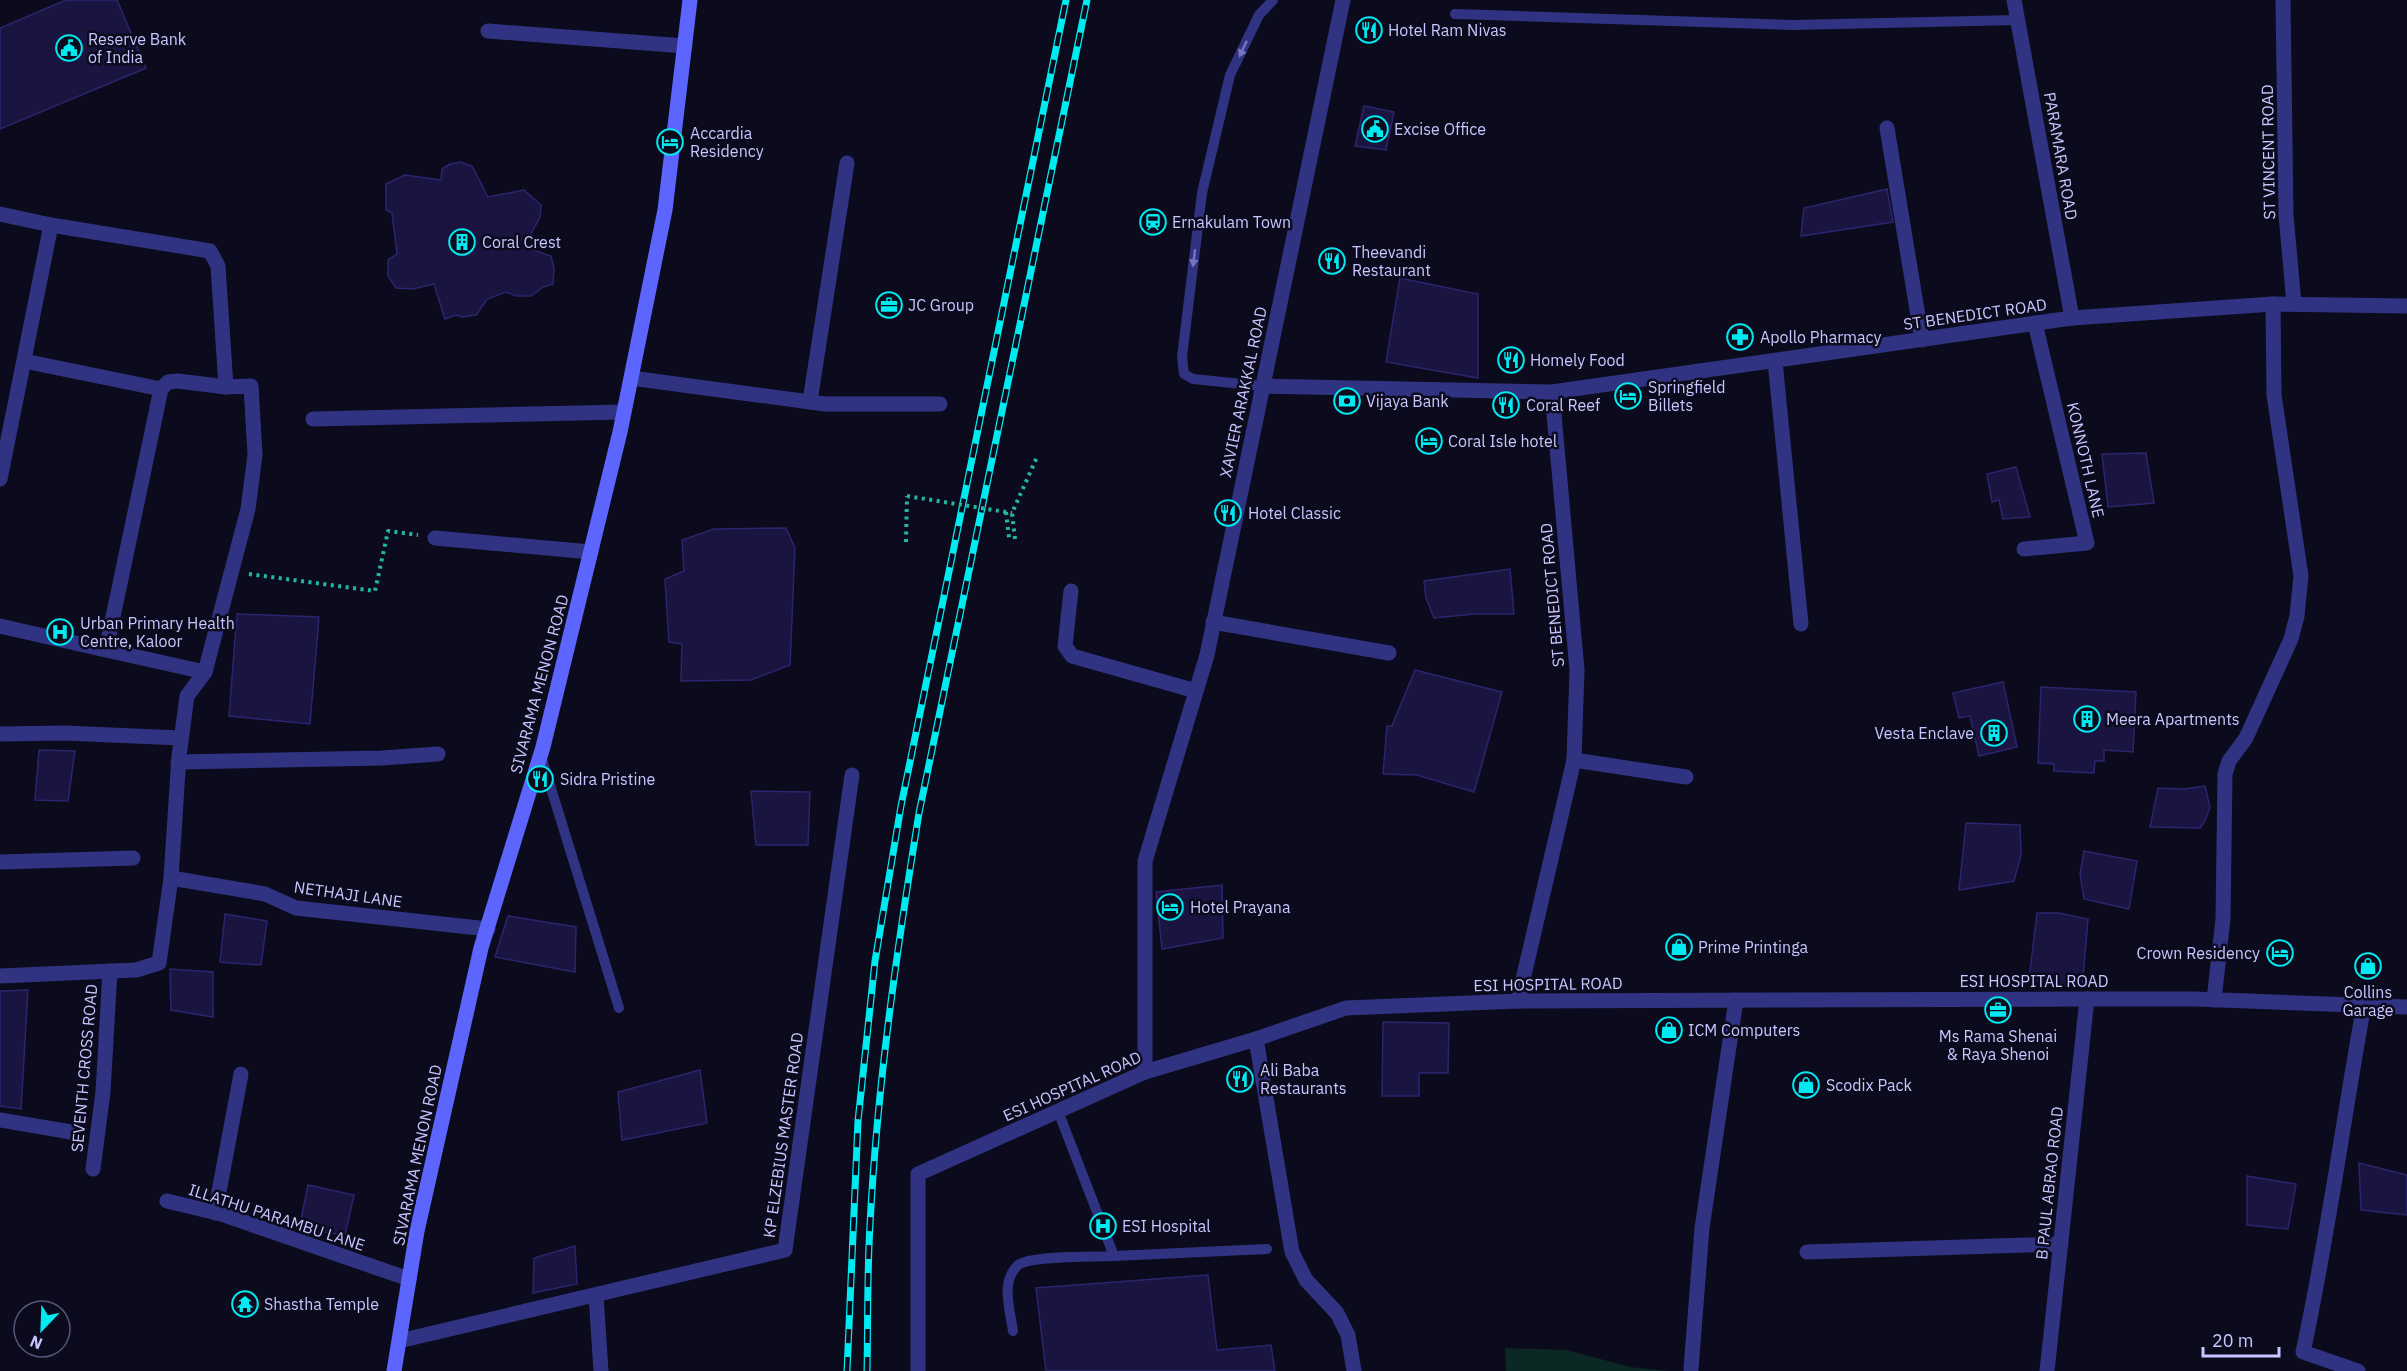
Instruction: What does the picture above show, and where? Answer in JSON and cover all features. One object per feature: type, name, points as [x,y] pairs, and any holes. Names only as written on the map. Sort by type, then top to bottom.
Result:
[{"type":"street","name":"SIVARAMA MENON ROAD","points":[[394,1371],[419,1219],[481,948],[540,753],[624,412],[665,210],[690,0]]},
{"type":"street","name":"XAVIER ARAKKAL ROAD","points":[[1145,1072],[1145,861],[1196,691],[1214,622],[1343,0]]},
{"type":"street","name":"PARAMARA ROAD","points":[[2014,0],[2072,318]]},
{"type":"street","name":"ST VINCENT ROAD","points":[[2283,0],[2286,215],[2294,304]]},
{"type":"street","points":[[488,32],[685,46]]},
{"type":"street","points":[[1887,128],[1922,340]]},
{"type":"street","points":[[810,401],[847,163]]},
{"type":"street","points":[[0,214],[51,225],[210,251],[218,266],[226,387]]},
{"type":"street","points":[[0,478],[51,225]]},
{"type":"street","points":[[2214,1000],[2223,919],[2225,774],[2229,761],[2246,738],[2291,639],[2300,598],[2301,576],[2274,395],[2273,304]]},
{"type":"street","name":"ST BENEDICT ROAD","points":[[1262,386],[1551,392],[2072,318],[2273,304],[2407,306]]},
{"type":"street","name":"KONNOTH LANE","points":[[2024,549],[2086,543],[2035,323]]},
{"type":"street","points":[[1775,361],[1801,624]]},
{"type":"street","points":[[24,362],[161,389]]},
{"type":"street","points":[[631,378],[825,404],[940,404]]},
{"type":"street","points":[[0,976],[136,970],[159,963],[171,878],[178,762],[187,696],[205,672],[248,509],[255,456],[251,386],[226,387],[178,381],[168,382],[161,389],[106,650]]},
{"type":"street","name":"ST BENEDICT ROAD","points":[[1518,1001],[1574,760],[1577,670],[1551,392]]},
{"type":"street","points":[[313,419],[624,412]]},
{"type":"street","points":[[435,538],[591,552]]},
{"type":"street","points":[[1071,591],[1065,646],[1072,656],[1196,691]]},
{"type":"street","points":[[1214,622],[1389,653]]},
{"type":"street","points":[[0,626],[205,672]]},
{"type":"street","points":[[0,734],[65,733],[181,738]]},
{"type":"street","points":[[178,762],[382,758],[438,754]]},
{"type":"street","points":[[1574,760],[1686,777]]},
{"type":"street","name":"KP ELZEBIUS MASTER ROAD","points":[[399,1341],[785,1250],[852,775]]},
{"type":"street","points":[[0,862],[133,858]]},
{"type":"street","name":"NETHAJI LANE","points":[[171,878],[265,894],[296,908],[488,929]]},
{"type":"street","name":"SEVENTH CROSS ROAD","points":[[93,1169],[103,1092],[110,971]]},
{"type":"street","name":"ESI HOSPITAL ROAD","points":[[918,1371],[918,1174],[1145,1072],[1256,1039],[1346,1008],[1518,1001],[2087,999],[2214,1000],[2407,1007]]},
{"type":"street","name":"B PAUL ABRAO ROAD","points":[[2047,1371],[2087,999]]},
{"type":"street","points":[[1691,1369],[1702,1228],[1736,1000]]},
{"type":"street","points":[[2358,1371],[2303,1352],[2318,1283],[2345,1108],[2364,1005]]},
{"type":"street","points":[[1256,1039],[1292,1252],[1306,1280],[1336,1313],[1348,1335],[1354,1371]]},
{"type":"street","points":[[215,1213],[241,1074]]},
{"type":"street","points":[[0,1120],[71,1132]]},
{"type":"street","name":"ILLATHU PARAMBU LANE","points":[[167,1201],[215,1213],[409,1279]]},
{"type":"street","points":[[1807,1252],[2061,1244]]},
{"type":"street","points":[[597,1295],[601,1371]]},
{"type":"lane","points":[[1262,386],[1193,379],[1184,374],[1182,357],[1202,193],[1230,75],[1259,15],[1273,0]]},
{"type":"lane","points":[[1455,14],[1793,25],[2018,20]]},
{"type":"lane","points":[[540,753],[619,1008]]},
{"type":"lane","points":[[1058,1111],[1114,1256]]},
{"type":"lane","points":[[1013,1331],[1007,1287],[1010,1276],[1017,1266],[1027,1261],[1267,1249]]},
{"type":"path","points":[[1015,539],[1012,513],[1037,457]]},
{"type":"path","points":[[906,542],[907,496],[1012,513]]},
{"type":"path","points":[[1006,512],[1009,538]]},
{"type":"path","points":[[231,572],[375,591],[388,531],[435,538]]},
{"type":"green space","points":[[1505,1348],[1567,1350],[1630,1367],[1667,1371],[1506,1371]]},
{"type":"building","name":"Reserve Bank of India","points":[[66,0],[117,0],[146,68],[0,129],[0,28]]},
{"type":"building","name":"Excise Office","points":[[1364,106],[1394,112],[1386,150],[1355,146]]},
{"type":"building","name":"Coral Crest","points":[[461,162],[472,166],[488,197],[524,190],[541,205],[540,217],[524,247],[551,256],[554,268],[553,284],[543,287],[531,296],[516,296],[506,292],[487,299],[476,315],[462,317],[456,315],[445,319],[434,284],[413,289],[396,288],[388,276],[388,260],[397,254],[392,213],[386,210],[386,184],[405,175],[441,180],[442,169],[450,164]]},
{"type":"building","points":[[1887,189],[1893,222],[1801,236],[1804,208]]},
{"type":"building","points":[[1400,278],[1478,294],[1478,378],[1386,362]]},
{"type":"building","points":[[2146,453],[2154,503],[2108,507],[2102,454]]},
{"type":"building","points":[[2016,467],[2030,517],[2003,519],[1999,500],[1992,502],[1987,474]]},
{"type":"building","points":[[786,528],[795,548],[790,665],[751,680],[681,681],[682,644],[669,642],[665,579],[684,571],[682,540],[714,529]]},
{"type":"building","points":[[1510,569],[1514,614],[1474,614],[1434,618],[1426,598],[1424,581]]},
{"type":"building","points":[[237,614],[319,617],[310,724],[229,716]]},
{"type":"building","points":[[1415,670],[1502,692],[1474,792],[1417,775],[1383,774],[1387,726],[1392,726]]},
{"type":"building","name":"Vesta Enclave","points":[[2003,682],[2017,747],[1979,756],[1970,716],[1959,718],[1953,693]]},
{"type":"building","name":"Meera Apartments","points":[[2041,687],[2136,692],[2133,752],[2104,750],[2104,761],[2095,761],[2094,773],[2054,771],[2054,764],[2038,763]]},
{"type":"building","points":[[39,750],[75,751],[68,801],[35,800]]},
{"type":"building","points":[[2205,786],[2210,807],[2200,828],[2150,827],[2158,788],[2183,789]]},
{"type":"building","points":[[751,791],[810,792],[808,845],[756,845]]},
{"type":"building","points":[[1966,823],[2020,825],[2021,855],[2014,881],[1959,890]]},
{"type":"building","points":[[2084,851],[2137,861],[2129,909],[2084,899],[2080,874]]},
{"type":"building","points":[[1222,885],[1223,938],[1162,949],[1156,892]]},
{"type":"building","points":[[2037,913],[2059,913],[2088,919],[2082,988],[2029,980]]},
{"type":"building","points":[[225,914],[267,921],[261,965],[220,962]]},
{"type":"building","points":[[508,916],[576,927],[575,972],[495,957]]},
{"type":"building","points":[[170,969],[213,972],[213,1017],[171,1010]]},
{"type":"building","points":[[28,990],[21,1109],[0,1106],[0,991]]},
{"type":"building","points":[[1383,1022],[1449,1023],[1448,1073],[1419,1073],[1419,1096],[1382,1096]]},
{"type":"building","points":[[700,1070],[707,1123],[622,1140],[618,1092]]},
{"type":"building","points":[[2359,1163],[2407,1175],[2407,1215],[2361,1210]]},
{"type":"building","points":[[2247,1176],[2296,1184],[2288,1229],[2247,1225]]},
{"type":"building","points":[[308,1185],[354,1195],[345,1235],[299,1229]]},
{"type":"building","points":[[575,1246],[577,1284],[533,1293],[534,1258]]},
{"type":"building","name":"ESI Hospital","points":[[1208,1275],[1217,1350],[1271,1345],[1275,1371],[1046,1371],[1036,1288]]},
{"type":"railway","points":[[847,1371],[858,1121],[875,961],[901,806],[1066,0]]},
{"type":"railway","points":[[867,1371],[869,1243],[873,1173],[896,967],[919,813],[1087,0]]},
{"type":"place","name":"Hotel Ram Nivas","points":[[1369,30]]},
{"type":"place","name":"Reserve Bank of India","points":[[69,48]]},
{"type":"place","name":"Excise Office","points":[[1375,129]]},
{"type":"place","name":"Accardia Residency","points":[[670,142]]},
{"type":"place","name":"Ernakulam Town","points":[[1153,222]]},
{"type":"place","name":"Coral Crest","points":[[462,242]]},
{"type":"place","name":"Theevandi Restaurant","points":[[1332,261]]},
{"type":"place","name":"JC Group","points":[[889,305]]},
{"type":"place","name":"Apollo Pharmacy","points":[[1740,337]]},
{"type":"place","name":"Homely Food","points":[[1511,360]]},
{"type":"place","name":"Springfield Billets","points":[[1628,396]]},
{"type":"place","name":"Vijaya Bank","points":[[1347,401]]},
{"type":"place","name":"Coral Reef","points":[[1506,405]]},
{"type":"place","name":"Coral Isle hotel","points":[[1429,441]]},
{"type":"place","name":"Hotel Classic","points":[[1228,513]]},
{"type":"place","name":"Urban Primary Health Centre, Kaloor","points":[[60,632]]},
{"type":"place","name":"Meera Apartments","points":[[2087,719]]},
{"type":"place","name":"Vesta Enclave","points":[[1994,733]]},
{"type":"place","name":"Sidra Pristine","points":[[540,779]]},
{"type":"place","name":"Hotel Prayana","points":[[1170,907]]},
{"type":"place","name":"Prime Printinga","points":[[1679,947]]},
{"type":"place","name":"Crown Residency","points":[[2280,953]]},
{"type":"place","name":"Collins Garage","points":[[2368,966]]},
{"type":"place","name":"Ms Rama Shenai & Raya Shenoi","points":[[1998,1010]]},
{"type":"place","name":"ICM Computers","points":[[1669,1030]]},
{"type":"place","name":"Ali Baba Restaurants","points":[[1240,1079]]},
{"type":"place","name":"Scodix Pack","points":[[1806,1085]]},
{"type":"place","name":"ESI Hospital","points":[[1103,1226]]},
{"type":"place","name":"Shastha Temple","points":[[245,1304]]}]
